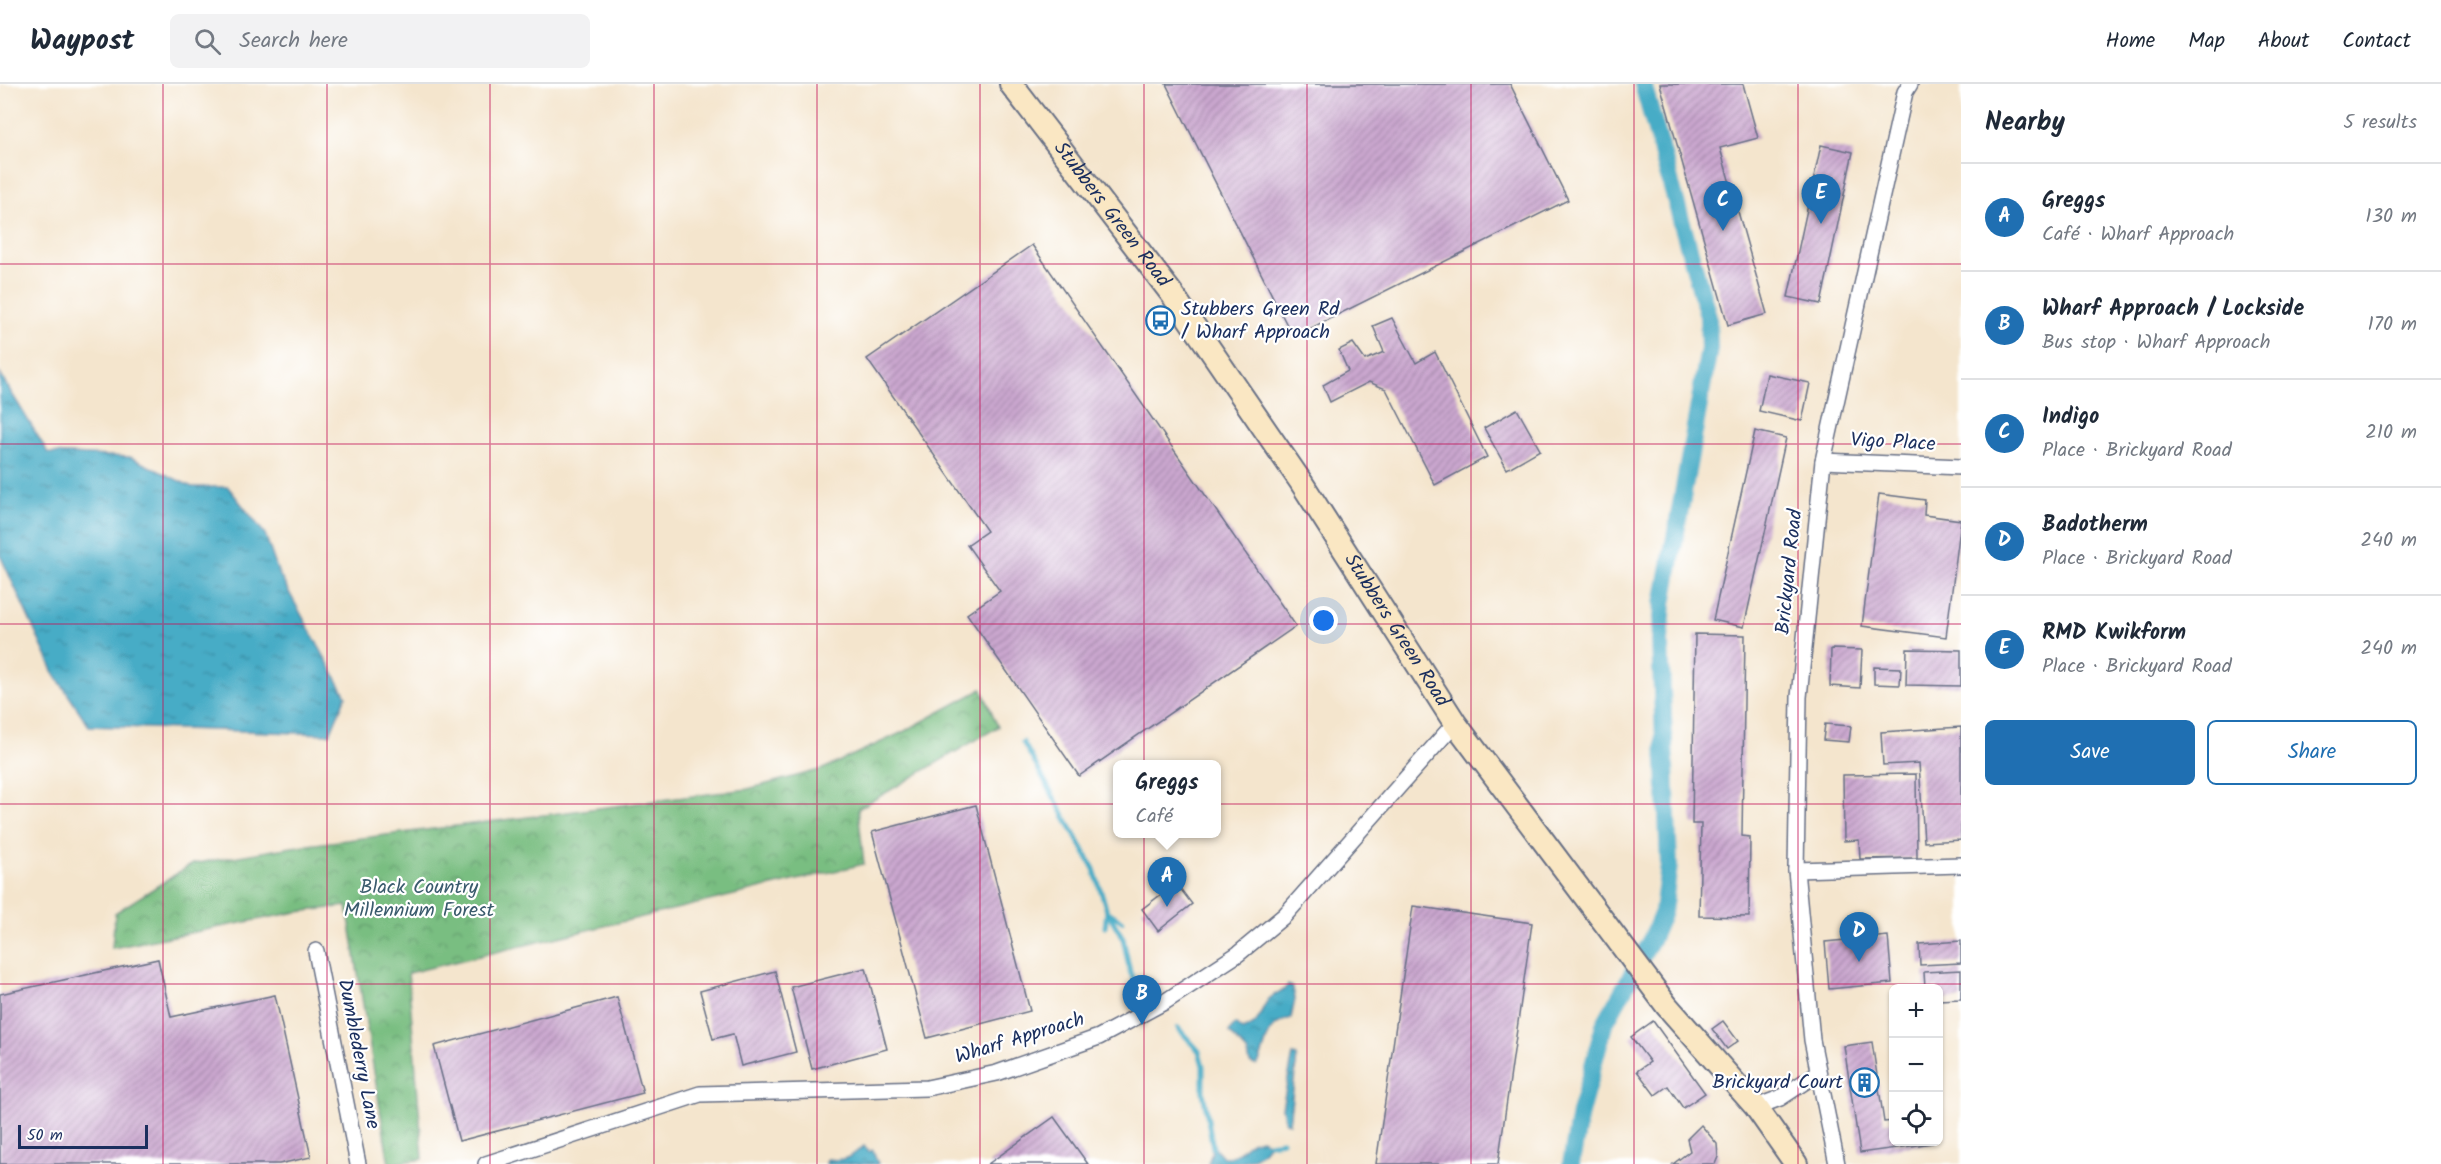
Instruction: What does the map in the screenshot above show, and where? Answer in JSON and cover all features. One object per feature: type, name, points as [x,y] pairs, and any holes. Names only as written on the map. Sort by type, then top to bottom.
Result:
[{"type":"street","name":"Stubbers Green Road","points":[[1011,84],[1172,294],[1301,482],[1455,723],[1609,931],[1667,1006],[1756,1107],[1796,1164]]},
{"type":"street","name":"Brickyard Road","points":[[1837,1164],[1812,1040],[1796,870],[1799,697],[1823,461],[1888,161],[1905,92],[1910,84]]},
{"type":"street","name":"Vigo Place","points":[[1823,461],[1961,467]]},
{"type":"street","name":"Wharf Approach","points":[[486,1164],[700,1094],[927,1088],[996,1073],[1100,1037],[1166,1001],[1238,954],[1285,915],[1455,723]]},
{"type":"street","points":[[1796,870],[1961,865]]},
{"type":"street","name":"Dumblederry Lane","points":[[316,951],[358,1164]]},
{"type":"street","points":[[1756,1107],[1780,1098],[1818,1072]]},
{"type":"green space","name":"Black Country Millennium Forest","points":[[982,689],[998,727],[858,809],[864,864],[408,973],[423,1159],[389,1164],[347,906],[297,912],[112,948],[115,913],[192,864],[292,847],[748,789],[823,769],[903,732]]},
{"type":"water","points":[[0,374],[48,453],[130,457],[192,487],[228,487],[265,534],[278,572],[346,696],[330,734],[89,726],[55,675],[0,555]]},
{"type":"water","points":[[1288,985],[1293,988],[1295,999],[1291,1018],[1282,1021],[1271,1030],[1258,1064],[1250,1063],[1248,1053],[1229,1032],[1235,1024],[1242,1030],[1253,1025],[1269,999]]},
{"type":"water","points":[[1293,1055],[1297,1056],[1289,1123],[1285,1122],[1282,1108]]},
{"type":"water","points":[[1261,1139],[1269,1143],[1264,1150],[1251,1159],[1235,1163],[1208,1164],[1212,1152],[1211,1143],[1223,1157],[1227,1157],[1236,1154],[1249,1143]]},
{"type":"water","points":[[864,1146],[868,1152],[873,1150],[878,1164],[826,1164],[827,1159],[847,1158]]},
{"type":"building","points":[[1166,84],[1510,84],[1568,200],[1293,337]]},
{"type":"building","points":[[1660,84],[1743,84],[1758,138],[1720,148],[1767,314],[1728,325]]},
{"type":"building","points":[[1821,145],[1853,152],[1821,304],[1788,297]]},
{"type":"building","points":[[1032,245],[1296,626],[1079,776],[967,614],[1000,591],[967,545],[987,531],[867,359]]},
{"type":"building","points":[[1392,318],[1416,363],[1435,352],[1487,457],[1435,485],[1386,389],[1369,382],[1330,402],[1323,385],[1348,371],[1339,350],[1353,343],[1365,360],[1384,352],[1373,326]]},
{"type":"building","points":[[1767,374],[1810,383],[1802,421],[1759,411]]},
{"type":"building","points":[[1517,409],[1540,450],[1507,469],[1484,428]]},
{"type":"building","points":[[1755,431],[1786,438],[1744,627],[1713,620]]},
{"type":"building","points":[[1879,494],[1925,500],[1924,515],[1961,520],[1946,637],[1862,626]]},
{"type":"building","points":[[1695,634],[1745,635],[1742,836],[1750,837],[1749,917],[1699,916],[1701,824],[1692,824]]},
{"type":"building","points":[[1831,649],[1862,650],[1860,688],[1830,686]]},
{"type":"building","points":[[1907,649],[1961,650],[1961,686],[1906,685]]},
{"type":"building","points":[[1874,667],[1901,668],[1900,685],[1874,684]]},
{"type":"building","points":[[1825,724],[1851,726],[1849,742],[1823,740]]},
{"type":"building","points":[[1961,727],[1961,840],[1924,842],[1919,763],[1883,765],[1881,732]]},
{"type":"building","points":[[1916,774],[1917,858],[1860,859],[1859,840],[1844,841],[1843,775]]},
{"type":"building","points":[[976,805],[1030,1011],[927,1038],[872,832]]},
{"type":"building","points":[[1176,883],[1192,904],[1158,931],[1142,909]]},
{"type":"building","points":[[1413,906],[1532,923],[1498,1164],[1376,1164]]},
{"type":"building","points":[[1888,936],[1892,983],[1829,989],[1825,942]]},
{"type":"building","points":[[1961,941],[1961,963],[1920,965],[1919,944]]},
{"type":"building","points":[[158,959],[171,1017],[275,995],[311,1157],[279,1164],[0,1164],[0,994]]},
{"type":"building","points":[[866,968],[887,1049],[812,1069],[791,987]]},
{"type":"building","points":[[1961,970],[1961,999],[1943,1000],[1943,984],[1925,984],[1924,972]]},
{"type":"building","points":[[775,971],[796,1052],[741,1066],[733,1034],[713,1039],[700,991]]},
{"type":"building","points":[[617,997],[643,1093],[459,1141],[434,1046]]},
{"type":"building","points":[[1653,1021],[1705,1093],[1683,1108],[1668,1086],[1655,1095],[1637,1071],[1650,1062],[1631,1037]]},
{"type":"building","points":[[1723,1021],[1738,1041],[1727,1049],[1712,1029]]},
{"type":"building","name":"Brickyard Court","points":[[1872,1042],[1884,1122],[1889,1122],[1889,1146],[1911,1146],[1860,1153],[1844,1046]]},
{"type":"building","points":[[1054,1117],[1088,1164],[988,1164]]},
{"type":"building","points":[[1701,1125],[1717,1144],[1718,1157],[1715,1164],[1673,1164],[1690,1151],[1687,1139]]},
{"type":"waterway","points":[[1571,1164],[1580,1113],[1604,1025],[1652,938],[1663,912],[1669,865],[1660,641],[1663,604],[1709,349],[1708,316],[1643,84]]},
{"type":"waterway","points":[[1023,742],[1094,869],[1107,911],[1123,938],[1130,972],[1135,982]]},
{"type":"waterway","points":[[1105,927],[1107,911],[1122,921]]},
{"type":"waterway","points":[[1178,1028],[1199,1051],[1203,1066],[1203,1092],[1213,1148]]},
{"type":"waterway","points":[[1269,1143],[1282,1141]]},
{"type":"place","name":"RMD Kwikform","points":[[1821,224]]},
{"type":"place","name":"Indigo","points":[[1723,231]]},
{"type":"place","name":"Stubbers Green Rd / Wharf Approach","points":[[1160,321]]},
{"type":"place","name":"Greggs","points":[[1167,907]]},
{"type":"place","name":"Badotherm","points":[[1859,962]]},
{"type":"place","name":"Wharf Approach / Lockside","points":[[1142,1025]]},
{"type":"place","name":"Brickyard Court","points":[[1864,1083]]}]
